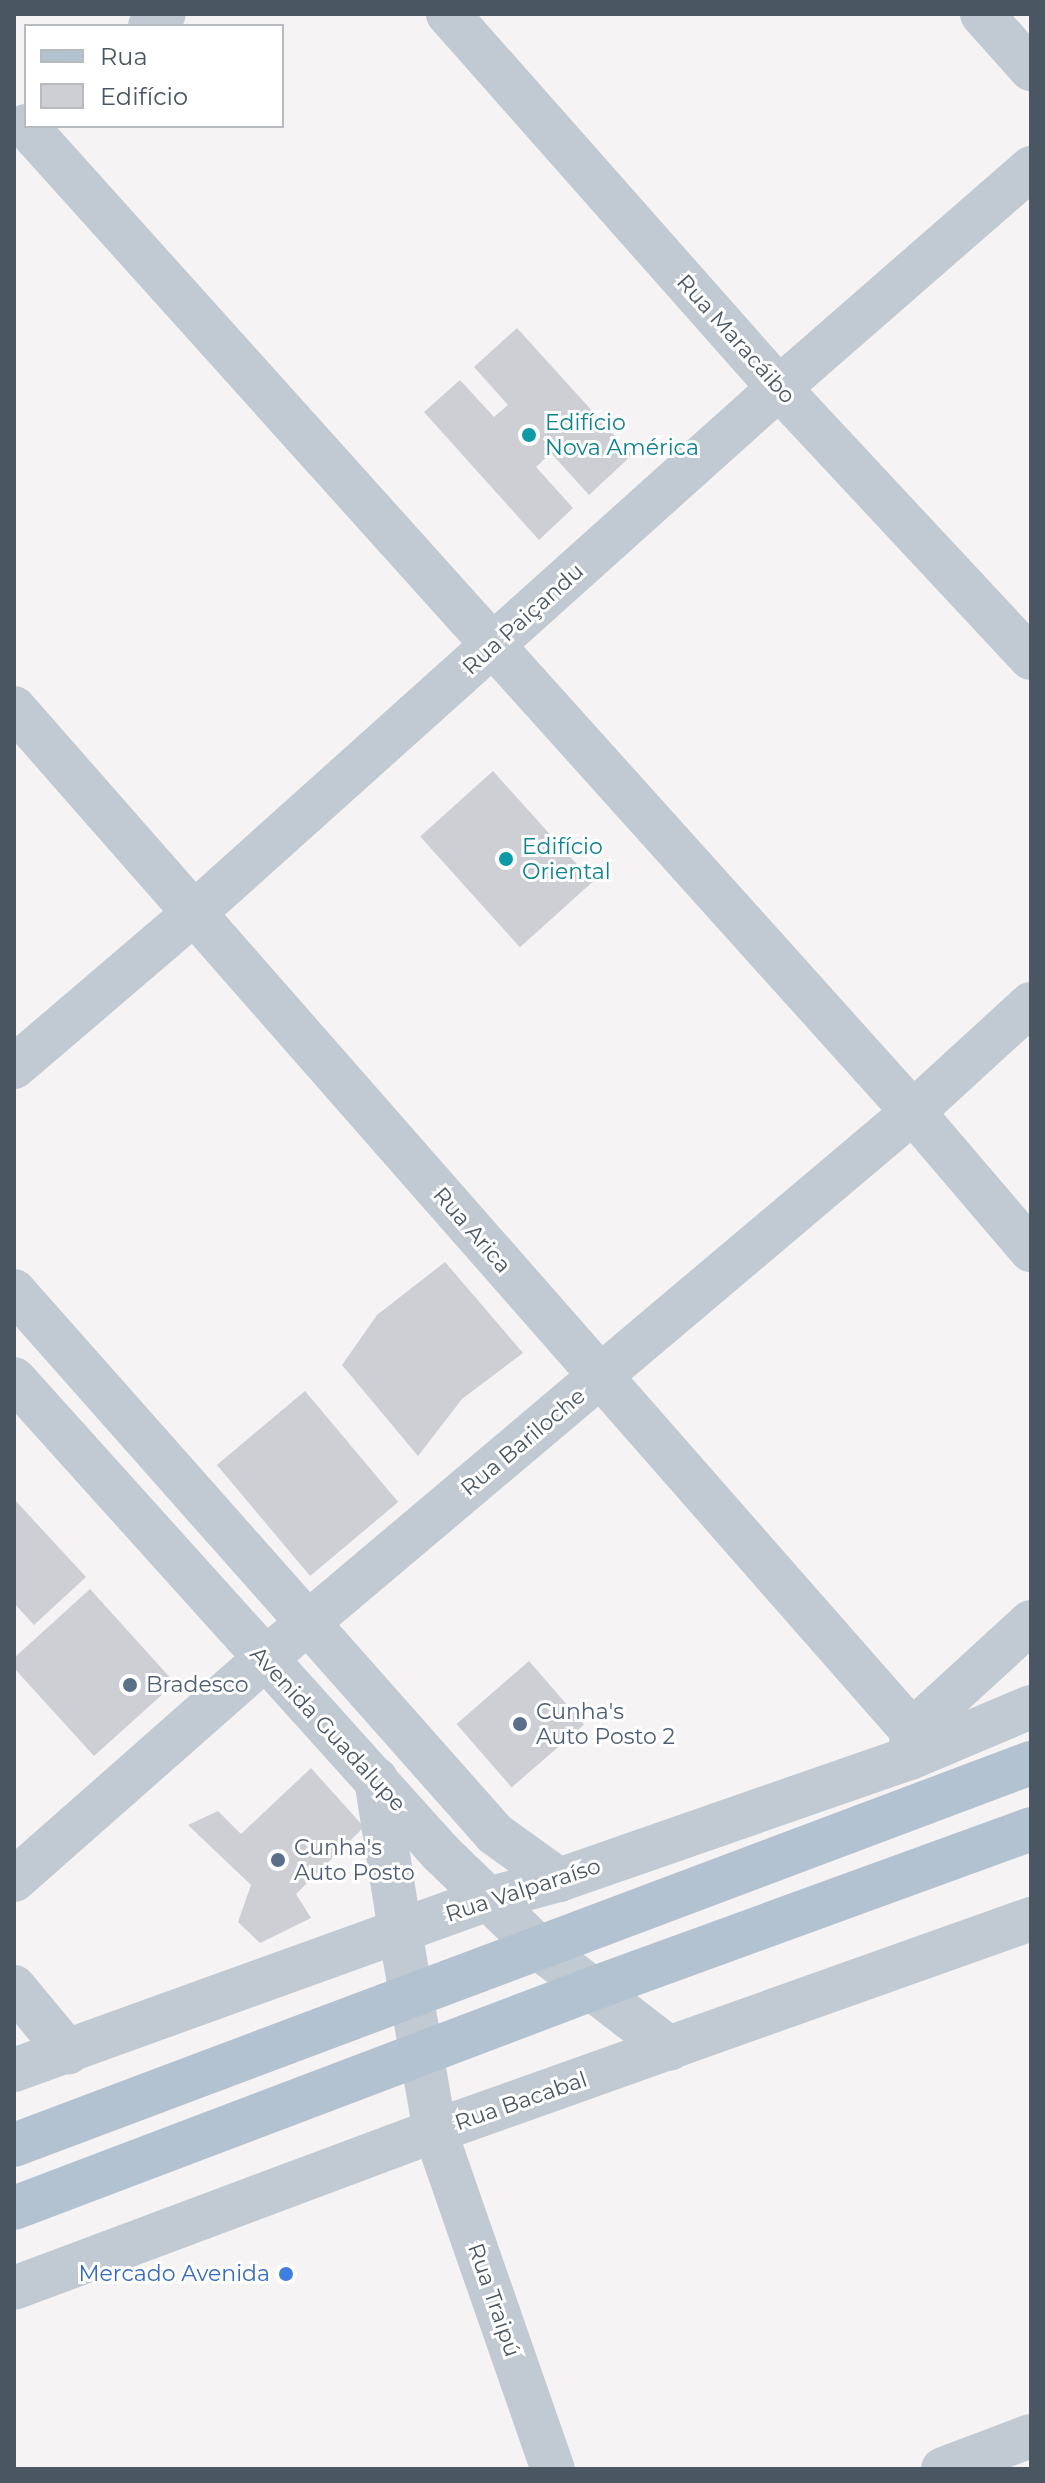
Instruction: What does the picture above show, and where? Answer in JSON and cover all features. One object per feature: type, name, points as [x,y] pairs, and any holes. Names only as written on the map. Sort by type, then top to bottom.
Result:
[{"type":"main road","points":[[14,2145],[1031,1763]]},
{"type":"main road","points":[[14,2208],[589,1990],[1031,1829]]},
{"type":"street","name":"Rua Maracáibo","points":[[448,14],[779,388],[1031,658]]},
{"type":"street","points":[[982,14],[1031,69]]},
{"type":"street","points":[[25,128],[913,1112],[1031,1250]]},
{"type":"street","name":"Rua Paiçandu","points":[[14,1067],[194,913],[779,388],[1031,168]]},
{"type":"street","name":"Rua Arica","points":[[14,708],[601,1376],[911,1745]]},
{"type":"street","name":"Rua Bariloche","points":[[14,1880],[265,1659],[913,1112],[1031,1004]]},
{"type":"street","points":[[14,1291],[495,1834],[559,1880]]},
{"type":"street","name":"Avenida Guadalupe","points":[[14,1379],[440,1852],[539,1948],[589,1990],[670,2049]]},
{"type":"street","points":[[911,1745],[1031,1622]]},
{"type":"street","name":"Rua Valparaíso","points":[[14,2070],[488,1899],[559,1880],[911,1745],[1031,1707]]},
{"type":"street","points":[[376,1779],[435,2131]]},
{"type":"street","name":"Rua Bacabal","points":[[14,2288],[435,2131],[1031,1919]]},
{"type":"street","points":[[14,1987],[68,2052]]},
{"type":"street","name":"Rua Traipú","points":[[435,2131],[553,2469]]},
{"type":"street","points":[[943,2469],[1031,2436]]},
{"type":"building","name":"Edifício Nova América","points":[[517,328],[632,455],[589,495],[551,453],[536,467],[573,508],[539,540],[424,412],[460,380],[494,417],[508,405],[474,367]]},
{"type":"building","name":"Edifício Oriental","points":[[493,771],[593,882],[520,947],[420,837]]},
{"type":"building","points":[[445,1262],[523,1353],[462,1399],[418,1456],[342,1365],[377,1315]]},
{"type":"building","points":[[305,1391],[398,1502],[310,1576],[217,1465]]},
{"type":"building","points":[[14,1499],[86,1577],[34,1625],[14,1603]]},
{"type":"building","points":[[90,1589],[175,1683],[94,1756],[14,1668],[14,1658]]},
{"type":"building","name":"Cunha's Auto Posto 2","points":[[529,1661],[584,1724],[512,1787],[457,1724]]},
{"type":"building","name":"Cunha's Auto Posto","points":[[311,1768],[364,1827],[296,1894],[311,1918],[260,1943],[238,1922],[251,1885],[188,1825],[218,1811],[241,1834]]},
{"type":"place","name":"Edifício Nova América","points":[[529,435]]},
{"type":"place","name":"Edifício Oriental","points":[[506,859]]},
{"type":"place","name":"Bradesco","points":[[130,1685]]},
{"type":"place","name":"Cunha's Auto Posto 2","points":[[520,1724]]},
{"type":"place","name":"Cunha's Auto Posto","points":[[278,1860]]},
{"type":"place","name":"Mercado Avenida","points":[[286,2274]]}]
